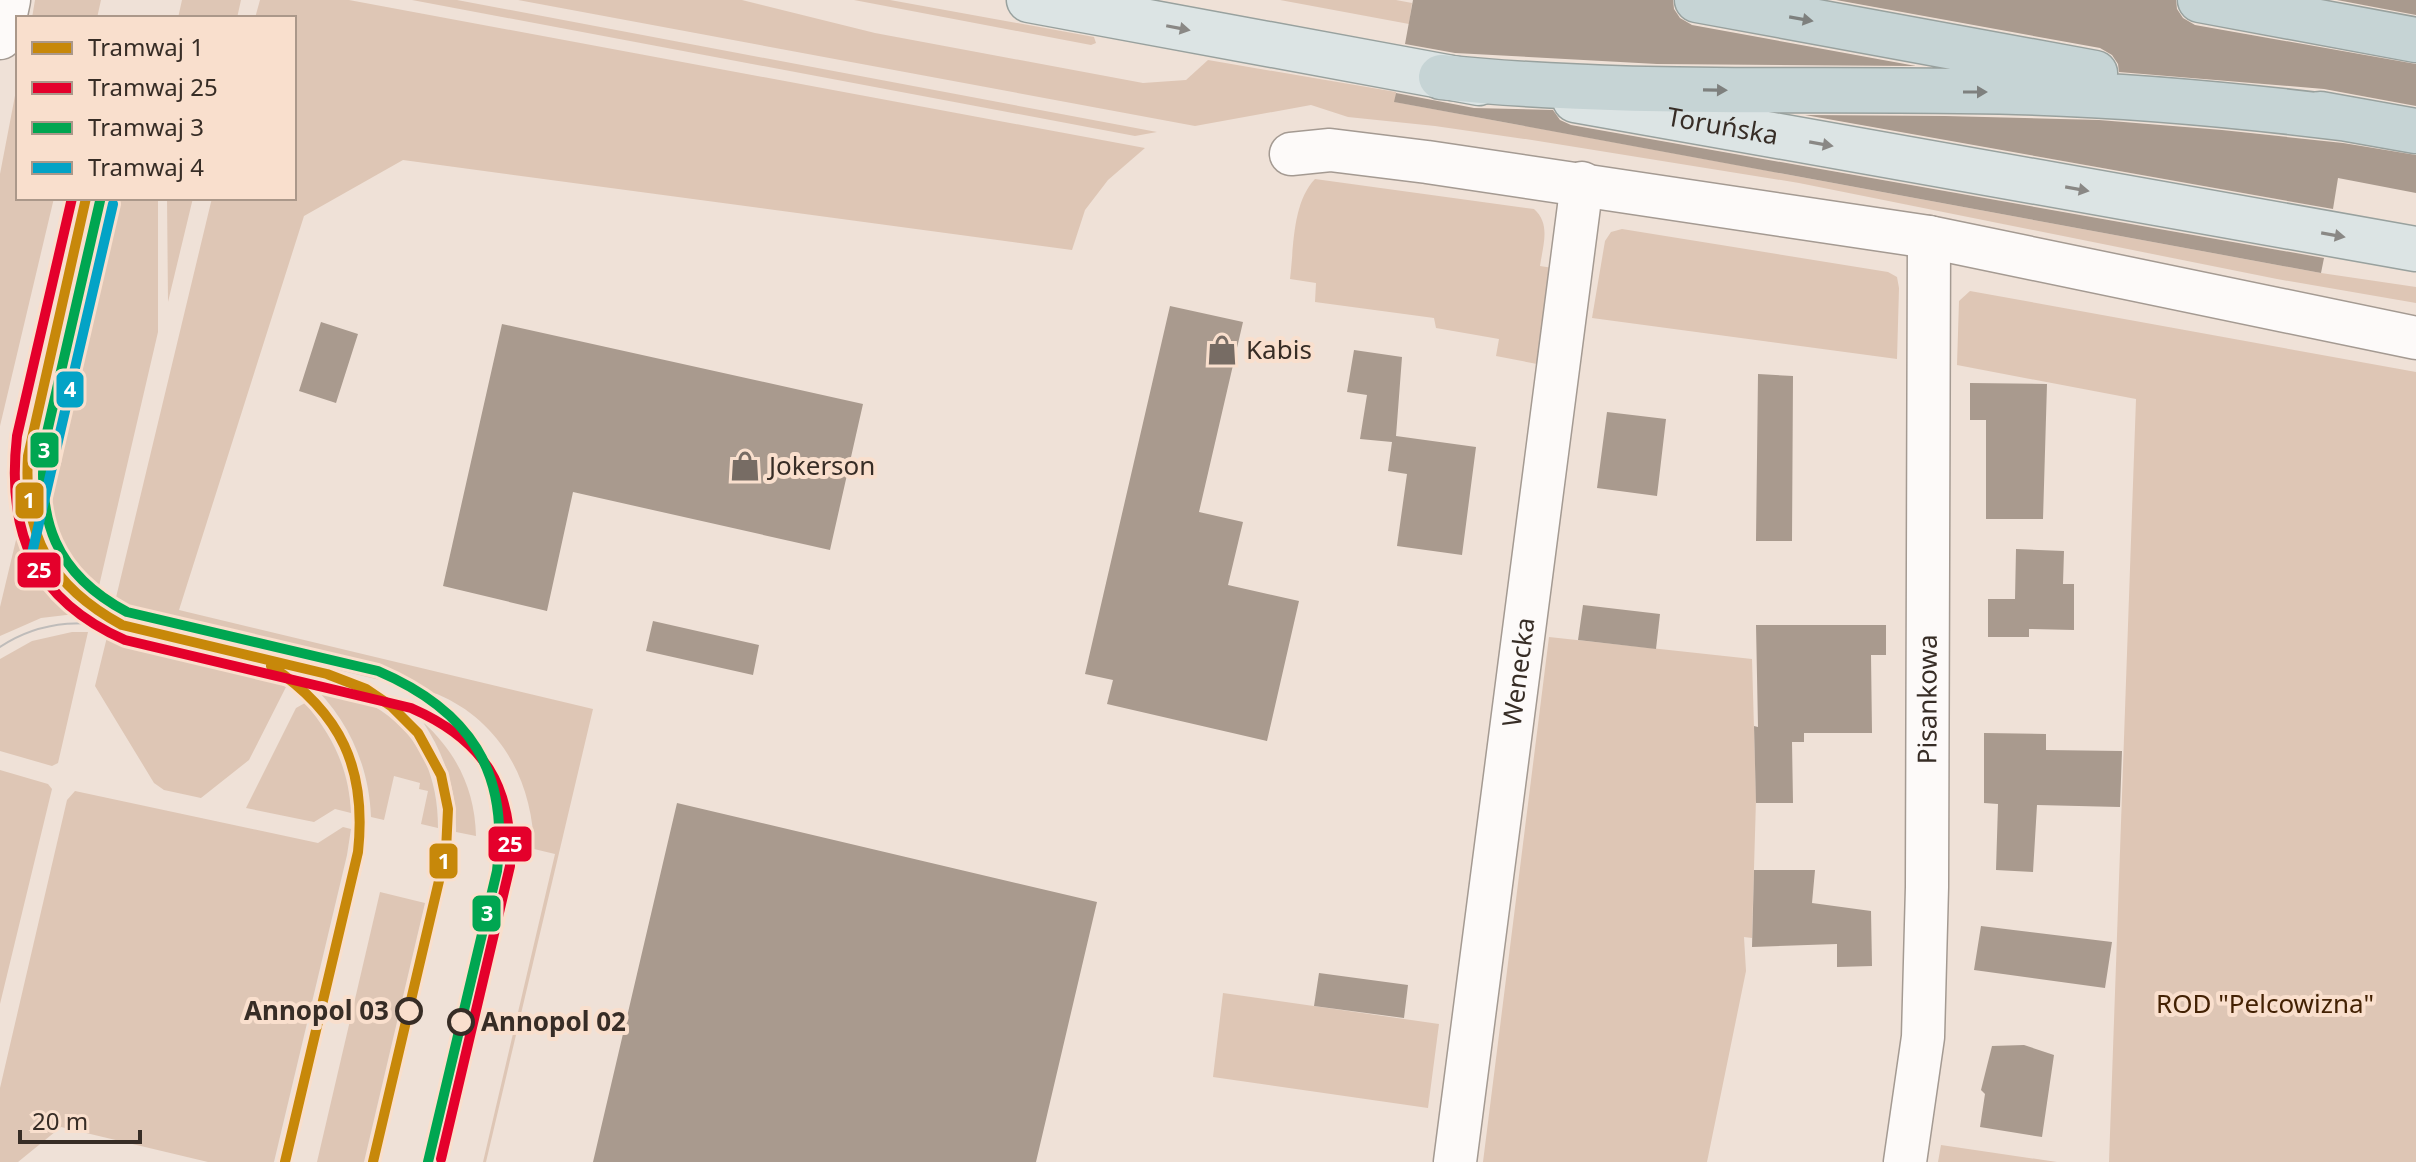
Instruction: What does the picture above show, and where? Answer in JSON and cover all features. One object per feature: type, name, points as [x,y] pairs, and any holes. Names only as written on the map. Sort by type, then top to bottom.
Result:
[{"type":"highway","points":[[1697,0],[2416,131]]},
{"type":"highway","points":[[2200,0],[2416,40]]},
{"type":"highway","points":[[2244,0],[2360,29]]},
{"type":"highway","points":[[1441,77],[1505,84],[1642,89],[2097,95],[2185,100],[2349,119]]},
{"type":"main road","name":"Toruńska","points":[[1029,0],[1441,77],[2416,249]]},
{"type":"street","points":[[0,37],[8,0]]},
{"type":"street","points":[[1291,154],[1330,150],[1582,183],[1929,237],[2416,338]]},
{"type":"street","name":"Wenecka","points":[[1455,1162],[1582,183]]},
{"type":"street","name":"Pisankowa","points":[[1905,1162],[1923,1037],[1927,887],[1929,237]]},
{"type":"green space","points":[[35,0],[101,0],[97,16],[32,16]]},
{"type":"green space","points":[[182,0],[241,0],[237,16],[178,16]]},
{"type":"green space","points":[[260,0],[349,0],[1145,148],[1108,180],[1085,210],[1072,250],[403,160],[304,216],[179,610],[593,709],[486,1162],[483,1162],[555,854],[534,849],[527,800],[509,756],[479,720],[437,694],[139,621],[113,610],[212,200],[296,200],[296,16],[256,16]]},
{"type":"green space","points":[[412,0],[457,0],[1157,132],[1135,136]]},
{"type":"green space","points":[[518,0],[742,0],[875,33],[1143,83],[1186,80],[1208,60],[1396,92],[1395,102],[2321,273],[2416,287],[2416,303],[2277,279],[1799,183],[1532,140],[1348,117],[1311,105],[1195,126]]},
{"type":"green space","points":[[854,0],[890,0],[1094,37],[1096,43],[1091,45]]},
{"type":"green space","points":[[1280,0],[1396,0],[1412,3],[1409,24]]},
{"type":"green space","points":[[16,90],[16,200],[54,200],[0,426],[0,174]]},
{"type":"green space","points":[[1315,179],[1534,209],[1544,228],[1540,266],[1553,268],[1537,364],[1496,356],[1499,339],[1436,328],[1434,318],[1315,302],[1316,283],[1290,279],[1298,213],[1307,189]]},
{"type":"green space","points":[[96,200],[158,200],[158,332],[96,599],[64,564],[44,527],[36,485],[40,438]]},
{"type":"green space","points":[[167,200],[193,200],[168,302]]},
{"type":"green space","points":[[1622,229],[1888,272],[1897,277],[1899,288],[1897,359],[1592,318],[1605,241],[1611,232]]},
{"type":"green space","name":"ROD \"Pelcowizna\"","points":[[1970,291],[2416,372],[2416,1162],[2109,1162],[2136,399],[1957,365],[1959,301]]},
{"type":"green space","points":[[21,519],[44,571],[83,613],[41,618],[0,636],[0,607]]},
{"type":"green space","points":[[72,632],[88,632],[58,763],[52,766],[0,751],[0,659],[32,641]]},
{"type":"green space","points":[[108,633],[248,666],[286,687],[249,760],[201,798],[164,790],[154,783],[95,686]]},
{"type":"green space","points":[[1549,637],[1752,659],[1756,799],[1752,938],[1744,937],[1746,971],[1707,1162],[1483,1162]]},
{"type":"green space","points":[[308,681],[362,700],[403,729],[418,748],[429,771],[436,797],[438,828],[421,824],[428,791],[419,789],[420,783],[394,776],[384,820],[371,817],[366,778],[353,743],[334,710]]},
{"type":"green space","points":[[305,703],[338,754],[347,782],[351,813],[335,809],[314,822],[246,808],[296,708]]},
{"type":"green space","points":[[449,720],[478,745],[498,774],[511,808],[515,845],[496,841],[482,777],[468,748]]},
{"type":"green space","points":[[423,722],[445,746],[462,773],[472,803],[476,836],[456,832],[448,774],[438,747]]},
{"type":"green space","points":[[0,770],[48,784],[52,789],[0,1004]]},
{"type":"green space","points":[[75,791],[318,843],[343,827],[351,829],[274,1162],[208,1162],[61,1127],[18,1162],[0,1162],[0,1088],[67,800]]},
{"type":"green space","points":[[380,892],[425,903],[364,1162],[317,1162]]},
{"type":"green space","points":[[1223,993],[1439,1024],[1428,1108],[1213,1077]]},
{"type":"green space","points":[[1941,1145],[2057,1162],[1938,1162]]},
{"type":"building","points":[[1413,0],[1673,0],[1680,18],[1692,25],[1916,66],[1657,64],[1455,53],[1405,44]]},
{"type":"building","points":[[1836,0],[2176,0],[2183,18],[2195,25],[2416,64],[2416,106],[2324,89],[2119,72],[2112,55],[2100,48]]},
{"type":"building","points":[[2337,0],[2416,0],[2416,15]]},
{"type":"building","points":[[1396,93],[1474,108],[1553,110],[1560,120],[1571,125],[2324,258],[2321,273],[1394,102]]},
{"type":"building","points":[[1805,115],[2099,120],[2343,143],[2416,155],[2416,193],[2338,178],[2333,209]]},
{"type":"building","points":[[1170,306],[1243,322],[1199,512],[1243,522],[1228,585],[1299,601],[1267,741],[1107,704],[1113,680],[1085,674]]},
{"type":"building","points":[[321,322],[358,334],[336,403],[299,391]]},
{"type":"building","points":[[502,324],[863,404],[830,550],[573,492],[547,611],[443,586]]},
{"type":"building","points":[[1354,350],[1402,357],[1396,436],[1476,447],[1462,555],[1397,546],[1407,474],[1388,471],[1392,442],[1360,439],[1367,395],[1347,392]]},
{"type":"building","points":[[1758,374],[1793,376],[1792,541],[1756,541]]},
{"type":"building","points":[[1970,383],[2047,384],[2043,519],[1986,519],[1986,420],[1970,420]]},
{"type":"building","points":[[1607,412],[1666,419],[1657,496],[1597,488]]},
{"type":"building","points":[[2016,549],[2064,551],[2063,584],[2074,584],[2074,630],[2029,629],[2029,637],[1988,637],[1988,599],[2015,599]]},
{"type":"building","points":[[1583,605],[1660,614],[1656,649],[1578,640]]},
{"type":"building","points":[[653,621],[759,645],[753,675],[646,651]]},
{"type":"building","points":[[1756,625],[1886,625],[1886,655],[1871,655],[1872,733],[1804,733],[1804,742],[1792,742],[1793,803],[1756,803]]},
{"type":"building","points":[[1984,733],[2046,734],[2046,750],[2122,751],[2120,807],[2037,805],[2033,872],[1996,870],[1998,804],[1984,803]]},
{"type":"building","points":[[677,803],[1097,902],[1036,1162],[593,1162]]},
{"type":"building","points":[[1754,870],[1815,870],[1812,903],[1871,911],[1872,966],[1837,967],[1837,944],[1752,947]]},
{"type":"building","points":[[1981,926],[2112,942],[2105,988],[1974,970]]},
{"type":"building","points":[[1319,973],[1408,985],[1404,1018],[1314,1006]]},
{"type":"building","points":[[2024,1045],[2054,1055],[2042,1137],[1980,1127],[1985,1094],[1981,1090],[1992,1046]]},
{"type":"tram line","name":"25","points":[[72,200],[17,436],[16,503],[22,533],[48,583],[68,605],[94,624],[125,640],[411,708],[458,735],[489,769],[499,789],[510,838],[510,866],[441,1159]]},
{"type":"tram line","name":"1","points":[[86,200],[28,456],[31,511],[46,556],[77,594],[122,625],[327,674],[366,689],[391,706],[418,733],[441,775],[448,809],[446,851],[373,1162]]},
{"type":"tram line","name":"3","points":[[100,201],[45,441],[44,496],[48,520],[67,562],[102,597],[127,612],[378,671],[410,687],[459,725],[476,748],[489,774],[497,803],[497,871],[428,1162]]},
{"type":"tram line","name":"4","points":[[27,575],[113,204]]},
{"type":"tram line","points":[[0,647],[50,626],[85,623],[138,629]]},
{"type":"tram line","name":"1","points":[[271,666],[295,684],[332,723],[353,769],[360,822],[358,852],[285,1162]]},
{"type":"place","name":"Kabis","points":[[1222,350]]},
{"type":"place","name":"Jokerson","points":[[745,466]]},
{"type":"place","name":"Annopol 03","points":[[409,1011]]},
{"type":"place","name":"Annopol 02","points":[[461,1022]]}]
